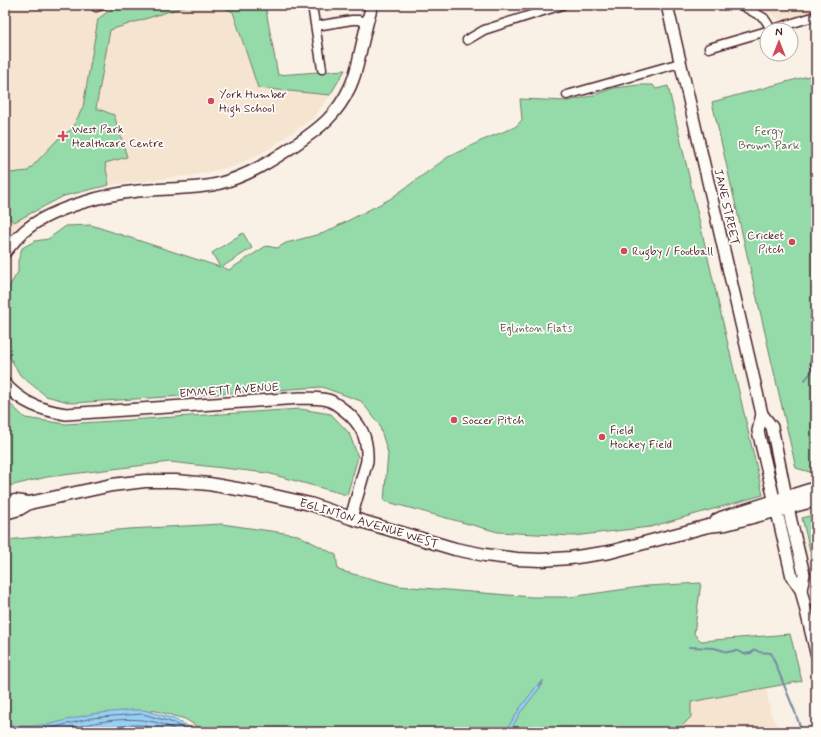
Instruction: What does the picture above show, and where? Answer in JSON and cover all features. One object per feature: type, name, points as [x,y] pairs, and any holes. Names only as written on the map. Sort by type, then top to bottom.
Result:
[{"type":"main road","name":"EGLINTON AVENUE WEST","points":[[5,513],[17,504],[112,485],[145,481],[176,481],[209,484],[262,493],[310,504],[455,549],[485,555],[541,560],[570,558],[610,552],[708,526],[726,524],[775,505],[788,502],[816,500]]},
{"type":"main road","name":"EGLINTON AVENUE WEST","points":[[788,502],[816,488]]},
{"type":"street","points":[[312,5],[322,69]]},
{"type":"street","points":[[5,252],[28,228],[44,218],[66,208],[98,198],[129,192],[185,189],[217,184],[255,170],[280,156],[321,126],[333,115],[341,104],[352,81],[372,5]]},
{"type":"street","points":[[467,40],[484,30],[562,5]]},
{"type":"street","name":"JANE STREET","points":[[667,5],[762,414],[772,427],[804,574],[802,590],[816,653]]},
{"type":"street","points":[[740,5],[764,18],[767,22]]},
{"type":"street","points":[[796,22],[816,16]]},
{"type":"street","points":[[316,26],[352,20],[360,20],[367,24]]},
{"type":"street","points":[[709,48],[759,33]]},
{"type":"street","points":[[567,96],[680,63]]},
{"type":"street","name":"EMMETT AVENUE","points":[[5,384],[22,399],[34,406],[66,414],[301,398],[329,400],[357,422],[366,440],[367,461],[352,518]]},
{"type":"street","name":"JANE STREET","points":[[762,414],[758,431],[792,577],[802,590]]},
{"type":"shaded area","points":[[5,5],[219,5],[232,12],[258,88],[330,95],[314,117],[269,149],[235,166],[195,175],[109,185],[64,196],[34,210],[5,239]]},
{"type":"shaded area","points":[[754,5],[816,5],[816,11],[785,21],[780,20]]},
{"type":"shaded area","points":[[766,688],[771,715],[781,732],[674,732],[679,730],[690,702]]},
{"type":"green space","points":[[124,5],[189,5],[110,30],[96,108],[114,115],[127,157],[105,163],[109,185],[64,196],[14,222],[5,215],[5,170],[10,173],[28,171],[58,139],[72,129],[83,107],[98,19],[113,8]]},
{"type":"green space","points":[[219,5],[265,5],[278,75],[345,70],[330,95],[258,88],[233,12]]},
{"type":"green space","name":"Fergy Brown Park","points":[[816,74],[816,472],[813,473],[796,468],[712,102]]},
{"type":"green space","name":"Eglinton Flats","points":[[653,85],[656,89],[668,86],[763,495],[650,527],[573,536],[498,532],[384,501],[388,453],[379,424],[361,401],[322,387],[72,403],[46,396],[20,375],[5,349],[5,293],[18,272],[18,261],[22,248],[35,241],[48,239],[66,226],[91,225],[220,267],[212,253],[243,233],[252,248],[222,267],[229,270],[266,246],[277,248],[286,243],[324,233],[390,199],[448,157],[483,140],[515,127],[522,120],[520,99],[568,101],[591,96],[614,88]]},
{"type":"green space","points":[[5,399],[25,418],[66,424],[300,409],[331,414],[349,433],[358,457],[347,495],[267,473],[170,462],[47,477],[5,487]]},
{"type":"green space","points":[[816,514],[816,575],[802,518]]},
{"type":"green space","points":[[222,524],[298,535],[336,555],[338,570],[399,586],[532,597],[570,597],[647,586],[701,583],[694,634],[701,641],[790,634],[802,681],[691,702],[691,717],[674,732],[206,732],[185,719],[152,710],[155,732],[5,732],[5,540],[129,529]]},
{"type":"water","points":[[539,683],[542,685],[520,713],[510,732],[505,732],[520,708]]},
{"type":"water","points":[[144,710],[175,719],[197,732],[5,732],[5,723],[19,726],[32,726],[51,724],[91,714]]},
{"type":"waterway","points":[[805,380],[812,371],[810,363],[813,353],[816,353]]},
{"type":"waterway","points":[[689,647],[714,648],[728,652],[738,651],[744,654],[751,653],[754,650],[771,653],[802,732]]},
{"type":"waterway","points":[[539,686],[543,681]]},
{"type":"place","name":"York Humber High School","points":[[211,101]]},
{"type":"place","name":"West Park Healthcare Centre","points":[[63,136]]},
{"type":"place","name":"Cricket Pitch","points":[[792,242]]},
{"type":"place","name":"Rugby / Football","points":[[624,251]]},
{"type":"place","name":"Soccer Pitch","points":[[454,420]]},
{"type":"place","name":"Field Hockey Field","points":[[602,437]]}]
